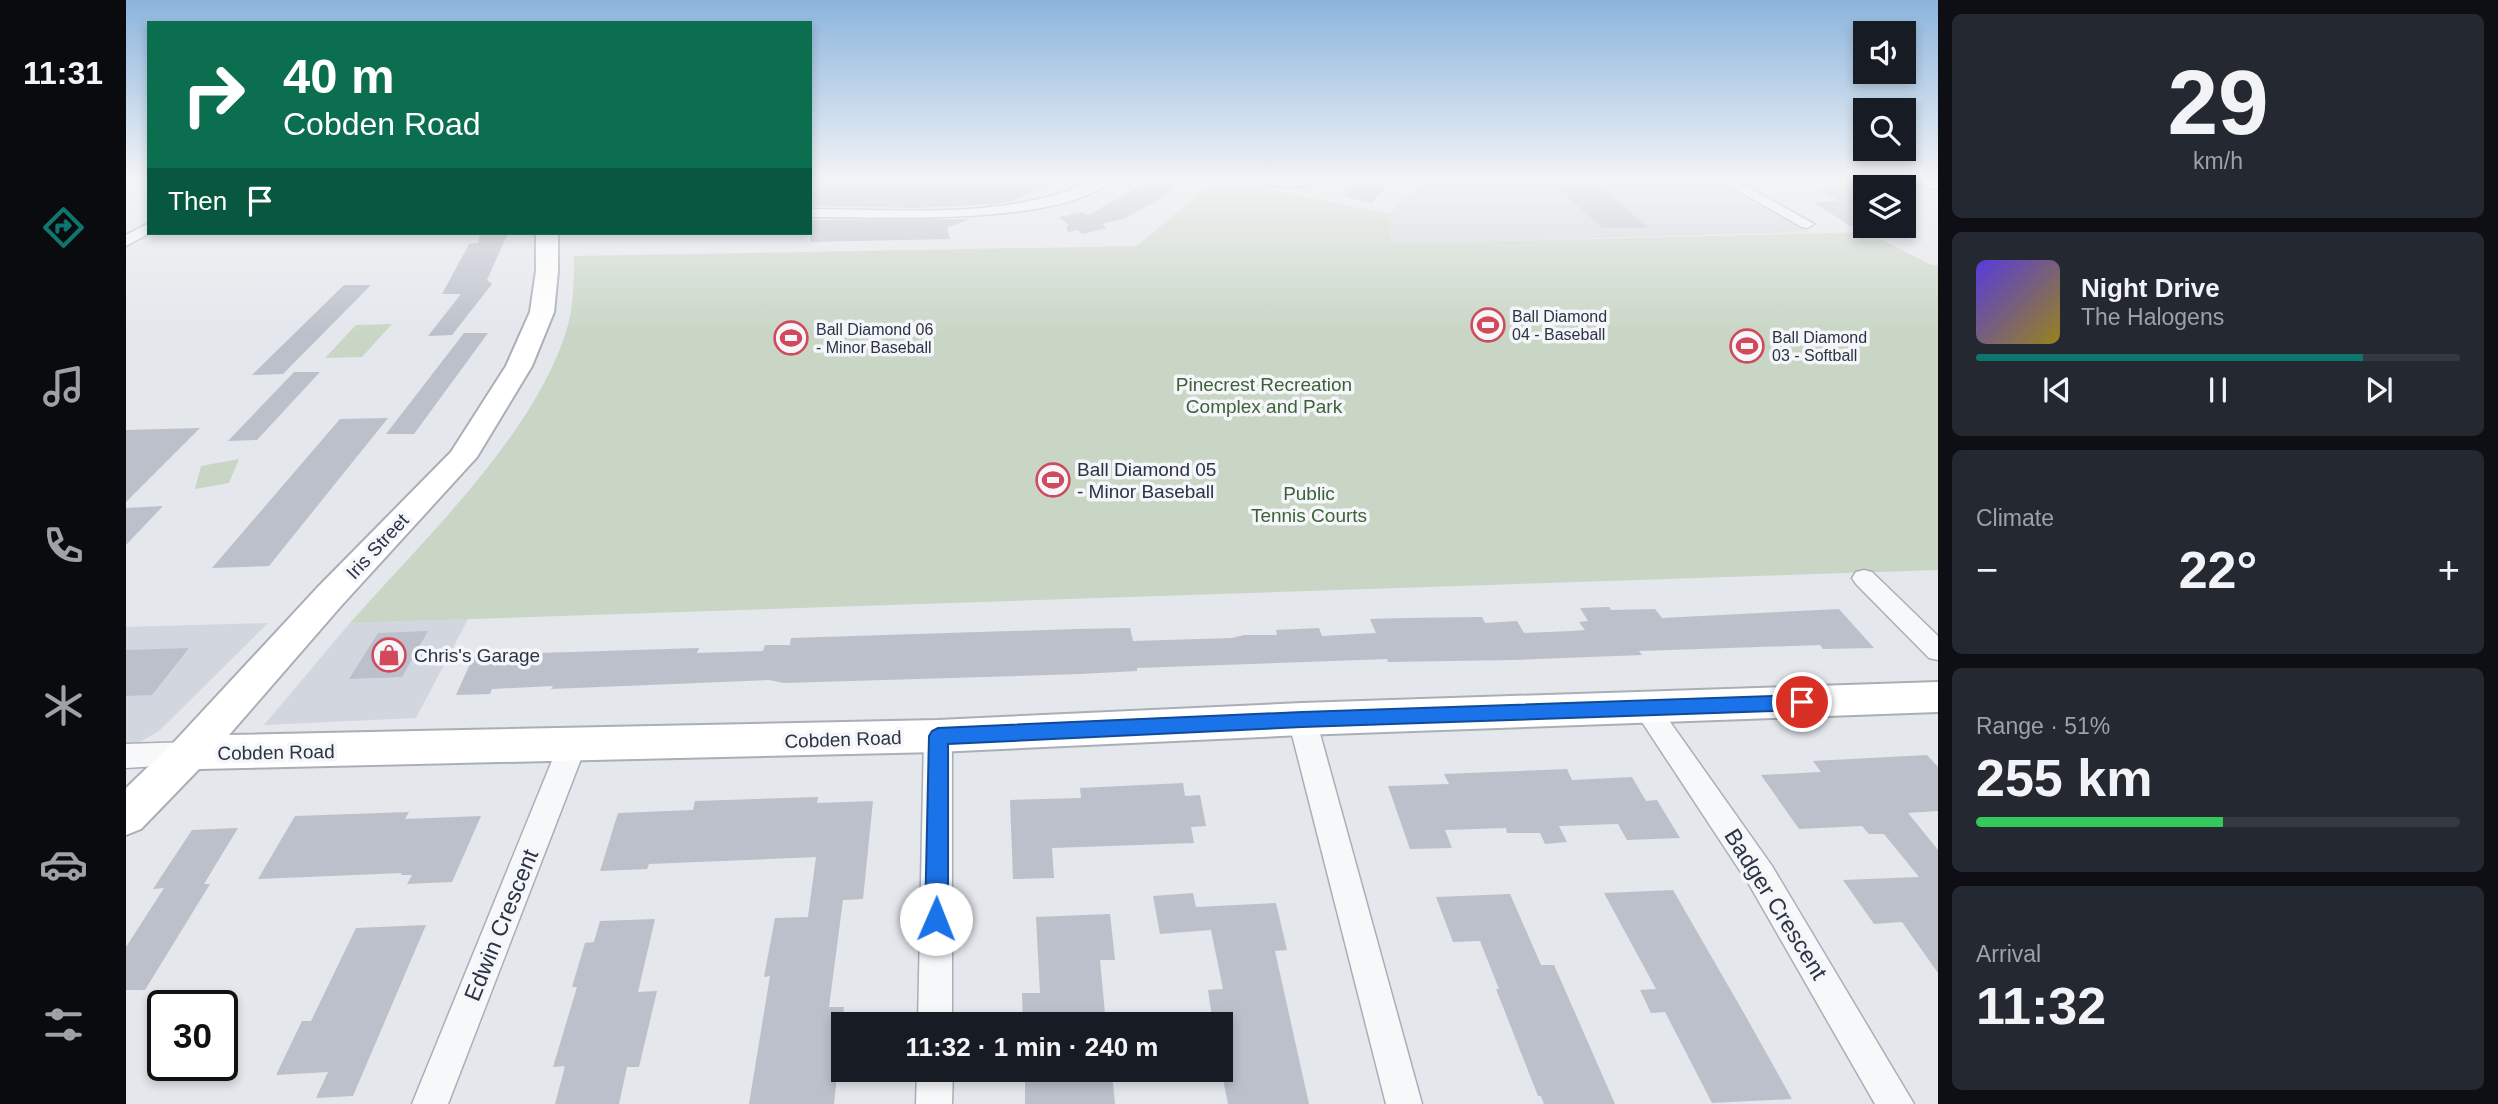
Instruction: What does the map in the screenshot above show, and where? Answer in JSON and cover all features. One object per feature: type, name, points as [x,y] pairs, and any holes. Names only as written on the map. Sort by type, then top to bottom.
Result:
[{"type":"street","points":[[126,242],[144,231]]},
{"type":"street","name":"Iris Street","points":[[126,816],[189,752],[329,597],[462,457],[519,366],[542,312],[547,271],[547,235]]},
{"type":"street","points":[[1864,578],[1938,650]]},
{"type":"street","name":"Cobden Road","points":[[126,756],[189,752],[572,746],[938,736],[1302,719],[1938,697]]},
{"type":"street","name":"Badger Crescent","points":[[1647,709],[1761,876],[1896,1104]]},
{"type":"street","points":[[1302,719],[1404,1104]]},
{"type":"street","points":[[935,1012],[938,736]]},
{"type":"street","name":"Edwin Crescent","points":[[430,1104],[572,746]]},
{"type":"street","points":[[934,1104],[935,1082]]},
{"type":"shaded area","points":[[1389,231],[1809,232],[1389,244]]},
{"type":"shaded area","points":[[468,619],[416,718],[264,725],[350,623]]},
{"type":"shaded area","points":[[268,623],[159,731],[140,742],[126,743],[126,627]]},
{"type":"green space","name":"Pinecrest Recreation Complex and Park","points":[[1155,231],[1390,231],[1390,244],[1853,232],[1853,238],[1879,238],[1931,265],[1938,265],[1938,570],[350,623],[475,483],[532,405],[553,365],[568,325],[573,299],[574,256],[1137,246]]},
{"type":"green space","points":[[392,324],[362,357],[325,358],[356,325]]},
{"type":"green space","points":[[239,459],[229,483],[195,489],[201,466]]},
{"type":"building","points":[[812,231],[948,231],[950,239],[810,242]]},
{"type":"building","points":[[1078,231],[1096,231],[1082,234]]},
{"type":"building","points":[[480,235],[507,235],[487,280],[492,284],[452,335],[428,336],[461,294],[442,294],[469,244],[478,243]]},
{"type":"building","points":[[344,285],[371,285],[283,374],[252,375]]},
{"type":"building","points":[[464,333],[488,333],[414,434],[386,434]]},
{"type":"building","points":[[294,372],[320,372],[257,440],[228,441]]},
{"type":"building","points":[[388,418],[269,566],[212,568],[340,419]]},
{"type":"building","points":[[200,428],[126,502],[126,430]]},
{"type":"building","points":[[163,506],[126,545],[126,508]]},
{"type":"building","points":[[1609,607],[1611,610],[1655,609],[1662,618],[1839,609],[1874,648],[1823,649],[1820,645],[1639,651],[1642,655],[1512,660],[1388,662],[1387,659],[1137,668],[1137,671],[1080,674],[784,683],[769,680],[551,689],[553,686],[492,689],[490,694],[456,695],[474,655],[699,648],[697,653],[763,651],[765,645],[790,645],[791,638],[1077,629],[1130,628],[1133,641],[1277,635],[1276,630],[1319,628],[1322,636],[1376,633],[1370,619],[1405,618],[1482,617],[1485,623],[1517,621],[1524,633],[1572,631],[1585,630],[1579,622],[1588,621],[1580,608]]},
{"type":"building","name":"Chris's Garage","points":[[428,631],[402,677],[349,679],[378,633]]},
{"type":"building","points":[[189,648],[152,695],[126,696],[126,650]]},
{"type":"building","points":[[1927,755],[1938,767],[1938,811],[1908,813],[1938,850],[1938,973],[1902,922],[1874,924],[1843,880],[1919,877],[1884,834],[1869,834],[1862,826],[1799,829],[1761,775],[1821,772],[1813,761]]},
{"type":"building","points":[[1567,769],[1572,780],[1632,777],[1646,801],[1657,800],[1680,838],[1627,840],[1618,824],[1559,826],[1567,842],[1545,844],[1540,833],[1507,833],[1506,828],[1445,830],[1452,848],[1410,849],[1388,786],[1449,784],[1444,774]]},
{"type":"building","points":[[1183,783],[1185,796],[1200,795],[1206,826],[1191,827],[1194,843],[1052,848],[1054,878],[1013,879],[1010,800],[1081,798],[1080,788]]},
{"type":"building","points":[[818,797],[817,803],[873,801],[863,899],[843,900],[829,1007],[844,1007],[843,1012],[831,1012],[831,1082],[836,1082],[834,1104],[749,1104],[770,976],[764,977],[775,918],[808,917],[816,857],[649,864],[647,869],[600,871],[618,813],[693,810],[695,801]]},
{"type":"building","points":[[409,812],[405,819],[481,816],[452,882],[407,884],[412,875],[401,875],[402,873],[258,879],[295,816]]},
{"type":"building","points":[[238,828],[204,884],[210,884],[145,990],[126,990],[126,947],[164,888],[153,889],[192,830]]},
{"type":"building","points":[[1673,890],[1792,1099],[1712,1103],[1665,1012],[1651,1013],[1640,990],[1656,989],[1604,893]]},
{"type":"building","points":[[1193,893],[1196,907],[1276,903],[1287,950],[1275,951],[1309,1104],[1228,1104],[1224,1082],[1233,1082],[1233,1012],[1211,1012],[1208,990],[1223,989],[1211,930],[1160,934],[1153,896]]},
{"type":"building","points":[[1510,894],[1541,965],[1554,965],[1615,1104],[1544,1104],[1541,1096],[1538,1096],[1480,941],[1453,942],[1436,897]]},
{"type":"building","points":[[1110,914],[1115,960],[1100,960],[1105,1012],[1023,1012],[1022,993],[1040,993],[1036,917]]},
{"type":"building","points":[[655,919],[638,992],[657,991],[639,1067],[627,1067],[619,1104],[555,1104],[565,1066],[553,1067],[577,987],[572,987],[585,943],[594,942],[600,921]]},
{"type":"building","points":[[426,925],[353,1096],[316,1098],[328,1072],[276,1075],[302,1021],[311,1021],[356,928]]},
{"type":"building","points":[[1025,1082],[1113,1082],[1115,1104],[1025,1104]]},
{"type":"place","name":"Ball Diamond 04 - Baseball","points":[[1488,325]]},
{"type":"place","name":"Ball Diamond 06 - Minor Baseball","points":[[791,338]]},
{"type":"place","name":"Ball Diamond 03 - Softball","points":[[1747,346]]},
{"type":"place","name":"Ball Diamond 05 - Minor Baseball","points":[[1053,480]]},
{"type":"place","name":"Chris's Garage","points":[[389,655]]},
{"type":"route","points":[[936,919],[938,736],[1302,719],[1802,702]]},
{"type":"park label","name":"Public Tennis Courts","points":[[1309,504]]}]
